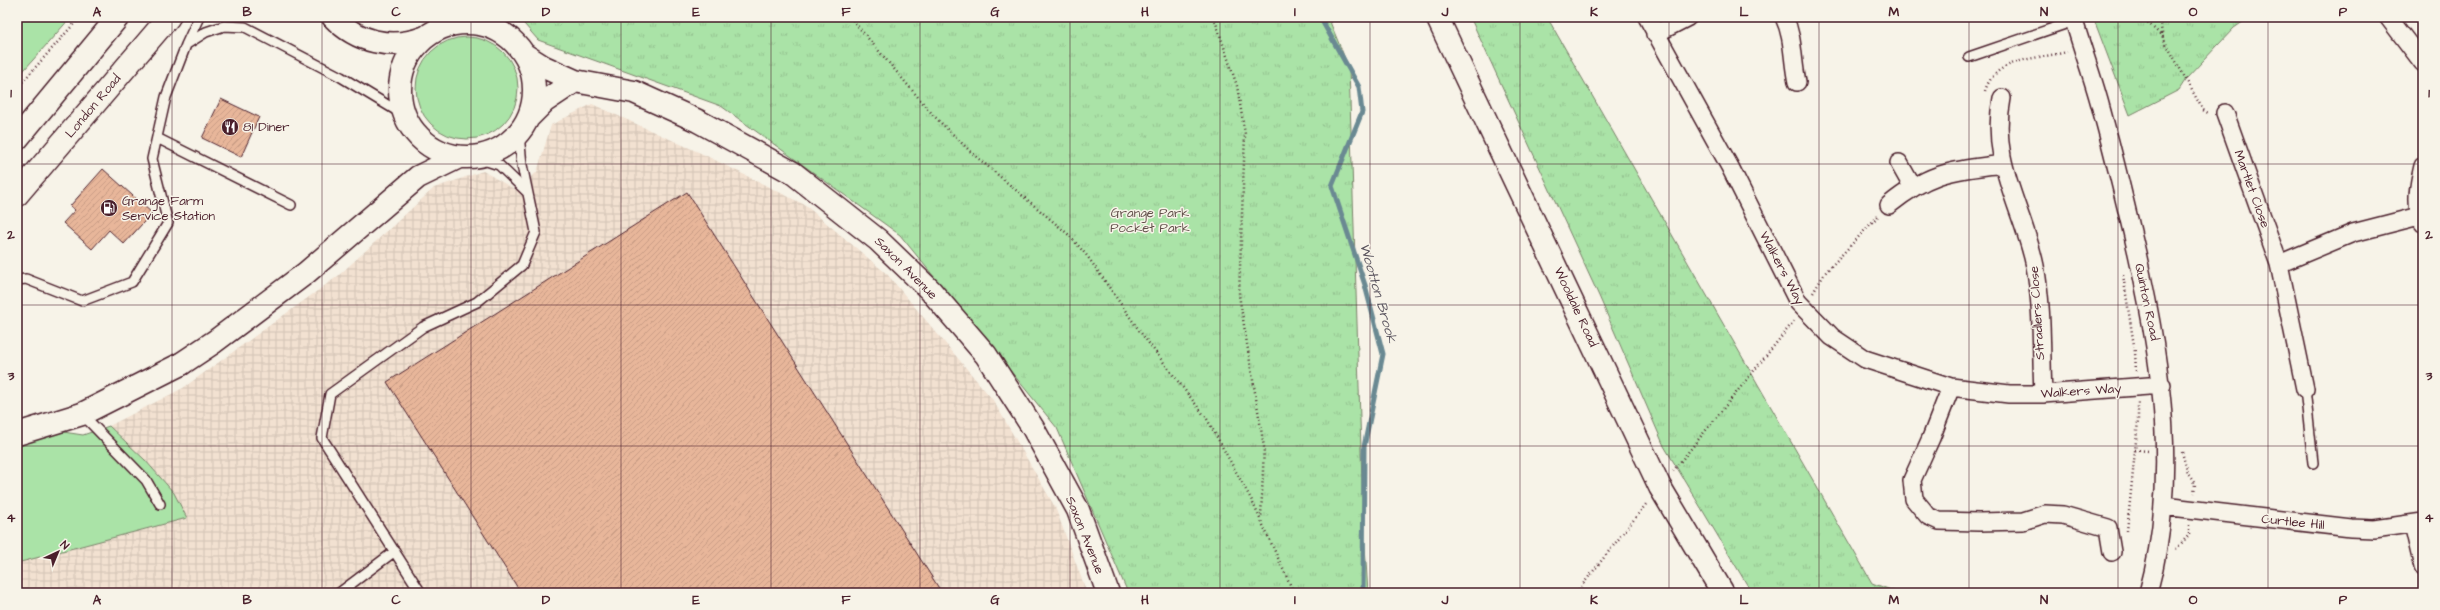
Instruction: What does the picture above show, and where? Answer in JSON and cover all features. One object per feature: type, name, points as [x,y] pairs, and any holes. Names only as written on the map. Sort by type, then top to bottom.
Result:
[{"type":"main road","points":[[17,139],[118,17]]},
{"type":"main road","name":"London Road","points":[[17,195],[169,17]]},
{"type":"main road","points":[[333,17],[350,32],[368,40],[391,44],[408,43],[435,28],[455,23],[492,23],[512,39],[525,55],[531,69],[534,84],[534,98],[524,126]]},
{"type":"main road","name":"Wooldale Road","points":[[1437,17],[1660,487],[1723,593]]},
{"type":"main road","points":[[435,28],[405,63],[400,80],[400,96],[404,115],[413,129],[427,143],[449,155],[467,157]]},
{"type":"main road","name":"Saxon Avenue","points":[[525,55],[544,67],[576,81],[634,92],[698,121],[793,173],[878,240],[930,290],[986,355],[1033,428],[1078,510],[1108,593]]},
{"type":"main road","points":[[17,434],[82,414],[181,364],[214,342],[306,272],[418,177],[467,157],[493,152],[524,126],[545,101],[576,81]]},
{"type":"street","name":"Walkers Way","points":[[1646,17],[1730,167],[1798,302],[1832,336],[1865,360],[1951,387],[2009,394],[2043,394],[2162,385]]},
{"type":"street","points":[[1655,34],[1688,17]]},
{"type":"street","points":[[1784,17],[1793,43],[1794,67],[1797,82]]},
{"type":"street","points":[[2388,17],[2423,63]]},
{"type":"street","name":"Quinton Road","points":[[2073,19],[2083,48],[2124,194],[2154,326],[2162,385],[2166,452],[2163,506],[2148,593]]},
{"type":"street","name":"Stradlers Close","points":[[2002,98],[1997,120],[2002,164],[2035,265],[2043,394]]},
{"type":"street","name":"Martlet Close","points":[[2225,113],[2279,264],[2305,389]]},
{"type":"street","points":[[1899,163],[1912,186]]},
{"type":"street","points":[[1890,204],[1912,186],[1928,178],[1953,170],[2002,164]]},
{"type":"street","points":[[2279,264],[2353,233],[2421,219],[2418,193],[2423,166]]},
{"type":"street","points":[[1951,387],[1932,438],[1912,480],[1914,499],[1928,516],[1939,521],[1979,522],[2023,521],[2045,514],[2063,515],[2108,528],[2112,552]]},
{"type":"street","name":"Curtlee Hill","points":[[2163,506],[2351,528],[2374,529],[2418,523]]},
{"type":"street","points":[[2418,523],[2423,567]]},
{"type":"lane","points":[[17,280],[26,279],[82,301],[132,282],[168,223],[152,158],[166,97],[186,44],[199,17]]},
{"type":"lane","points":[[1969,57],[2073,19]]},
{"type":"lane","points":[[186,44],[206,32],[224,26],[245,27],[273,44],[341,77],[404,115]]},
{"type":"lane","points":[[422,593],[322,438],[330,394],[423,327],[477,302],[522,265],[536,232],[528,193],[524,126]]},
{"type":"lane","points":[[157,138],[291,205]]},
{"type":"lane","points":[[467,157],[499,165],[528,193]]},
{"type":"lane","points":[[2305,389],[2313,463]]},
{"type":"lane","points":[[82,414],[146,480],[160,504]]},
{"type":"lane","points":[[339,593],[395,551]]},
{"type":"path","points":[[17,88],[80,17]]},
{"type":"path","points":[[850,17],[934,116],[972,153],[1069,235],[1088,257],[1141,333],[1207,419],[1261,520],[1294,593]]},
{"type":"path","points":[[1214,17],[1237,86],[1246,134],[1239,295],[1264,447],[1261,520]]},
{"type":"path","points":[[2142,17],[2163,38],[2203,110],[2212,116],[2225,113]]},
{"type":"path","points":[[2159,17],[2163,38]]},
{"type":"path","points":[[1984,99],[1988,80],[1999,69],[2010,64],[2083,48]]},
{"type":"path","points":[[1576,593],[1804,308],[1825,273],[1890,204]]},
{"type":"path","points":[[2122,270],[2136,352],[2138,421],[2126,532]]},
{"type":"shaded area","points":[[592,104],[705,155],[805,205],[887,274],[993,400],[1055,507],[1087,593],[17,593],[17,563],[187,518],[174,493],[145,460],[109,426],[183,388],[338,276],[434,188],[483,171],[516,190],[537,172],[551,125]]},
{"type":"green space","points":[[17,17],[71,17],[17,78]]},
{"type":"green space","name":"Grange Park Pocket Park","points":[[518,17],[1328,17],[1349,68],[1363,514],[1368,593],[1128,593],[1057,428],[900,235],[721,106],[538,40]]},
{"type":"green space","points":[[1470,17],[1547,17],[1872,583],[1899,593],[1752,593],[1664,446],[1599,296]]},
{"type":"green space","points":[[2093,17],[2250,17],[2234,28],[2186,79],[2179,90],[2130,115]]},
{"type":"green space","points":[[467,37],[487,41],[495,45],[503,52],[510,60],[514,68],[518,88],[514,108],[510,116],[503,124],[495,131],[487,135],[467,139],[447,135],[439,131],[431,124],[424,116],[420,108],[416,88],[420,68],[424,60],[431,52],[439,45],[447,41]]},
{"type":"green space","points":[[109,426],[145,460],[174,493],[187,518],[17,563],[17,445],[57,431],[83,435]]},
{"type":"building","name":"81 Diner","points":[[221,99],[259,117],[241,157],[202,138]]},
{"type":"building","name":"Grange Farm Service Station","points":[[103,169],[152,213],[124,244],[109,230],[92,249],[63,223],[75,210],[70,206]]},
{"type":"building","points":[[687,192],[942,593],[521,593],[387,382]]},
{"type":"waterway","name":"Wootton Brook","points":[[1320,17],[1359,87],[1362,112],[1332,186],[1365,285],[1383,354],[1364,447],[1363,593]]},
{"type":"place","name":"81 Diner","points":[[230,127]]},
{"type":"place","name":"Grange Farm Service Station","points":[[109,208]]}]
